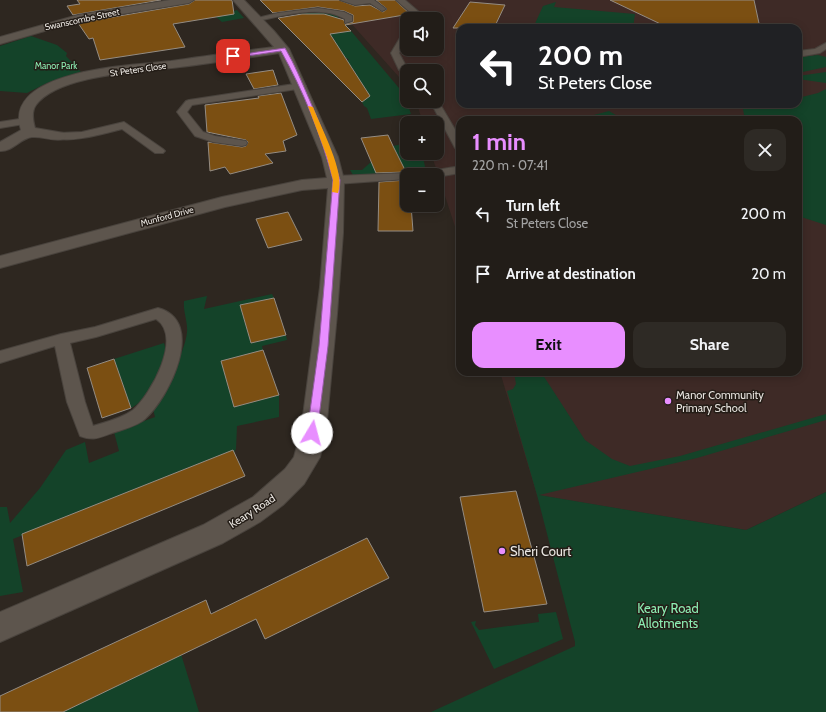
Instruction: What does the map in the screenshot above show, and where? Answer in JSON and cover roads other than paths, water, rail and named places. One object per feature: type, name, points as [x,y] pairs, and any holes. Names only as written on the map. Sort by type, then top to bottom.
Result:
[{"type":"street","name":"Swanscombe Street","points":[[0,41],[78,18],[189,0]]},
{"type":"street","name":"Keary Road","points":[[0,627],[224,529],[274,497],[299,470],[306,457],[311,443],[324,346],[336,181],[330,157],[301,86],[283,49],[238,0]]},
{"type":"street","name":"St Peters Close","points":[[27,127],[26,110],[33,100],[49,89],[70,81],[112,72],[283,49]]},
{"type":"street","points":[[1,148],[27,127],[58,136]]},
{"type":"street","name":"Munford Drive","points":[[0,262],[222,202],[298,186],[336,181]]},
{"type":"lane","points":[[344,0],[354,3],[371,1],[382,9]]},
{"type":"lane","points":[[400,0],[415,12]]},
{"type":"lane","points":[[257,19],[323,10],[342,14],[349,18],[348,22]]},
{"type":"lane","points":[[400,45],[395,53],[400,64]]},
{"type":"lane","points":[[802,53],[817,51],[826,46]]},
{"type":"lane","points":[[242,143],[214,139],[199,134],[182,112],[189,103],[301,86]]},
{"type":"lane","points":[[439,108],[456,140]]},
{"type":"lane","points":[[0,125],[27,127]]},
{"type":"lane","points":[[58,136],[82,135],[124,125],[159,151]]},
{"type":"lane","points":[[444,173],[456,170]]},
{"type":"lane","points":[[336,181],[400,176]]},
{"type":"lane","points":[[0,357],[62,339],[96,332],[158,313],[170,321],[173,330],[174,345],[164,378],[156,392],[139,414],[91,432],[87,432],[84,428],[76,402],[62,339]]},
{"type":"place","name":"Manor Community Primary School","points":[[668,401]]},
{"type":"place","name":"Sheri Court","points":[[502,551]]},
{"type":"park label","name":"Manor Park","points":[[56,65]]},
{"type":"park label","name":"Keary Road Allotments","points":[[668,616]]}]
